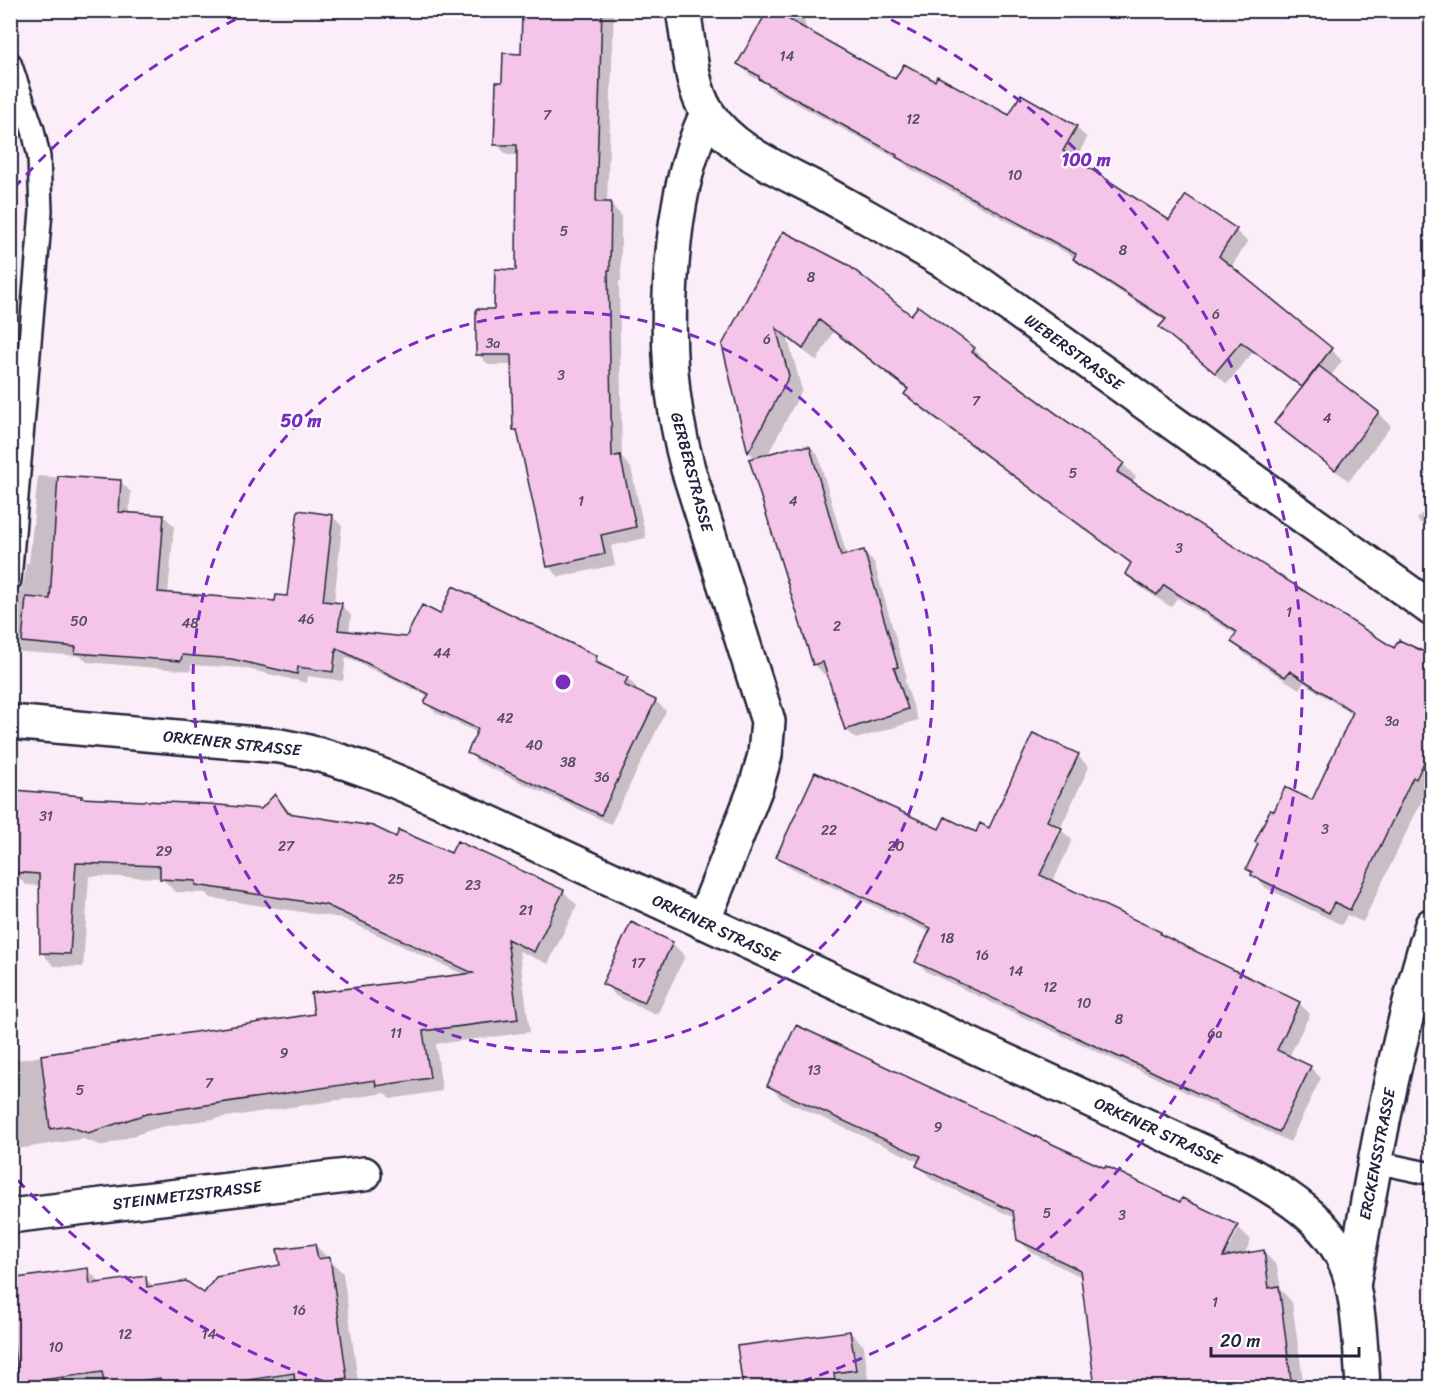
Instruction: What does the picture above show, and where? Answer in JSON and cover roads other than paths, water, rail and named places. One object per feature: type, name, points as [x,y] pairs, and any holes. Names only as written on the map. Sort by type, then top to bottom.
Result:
[{"type":"street","points":[[683,10],[696,87],[707,113]]},
{"type":"street","name":"WEBERSTRASSE","points":[[707,113],[716,124],[744,148],[929,252],[980,284],[1431,609]]},
{"type":"street","name":"GERBERSTRASSE","points":[[703,922],[756,787],[765,755],[768,721],[687,469],[671,391],[669,321],[675,224],[687,163],[707,113]]},
{"type":"street","name":"ORKENER STRASSE","points":[[10,722],[300,749],[339,759],[425,793],[1256,1178],[1302,1206],[1319,1222],[1344,1260],[1353,1286]]},
{"type":"street","name":"ERCKENSSTRASSE","points":[[1363,1388],[1353,1286],[1402,1029],[1431,925]]},
{"type":"street","name":"STEINMETZSTRASSE","points":[[10,1216],[364,1174]]},
{"type":"lane","points":[[10,63],[33,130],[39,157],[41,211],[10,580]]},
{"type":"lane","points":[[1375,1162],[1431,1174]]}]
